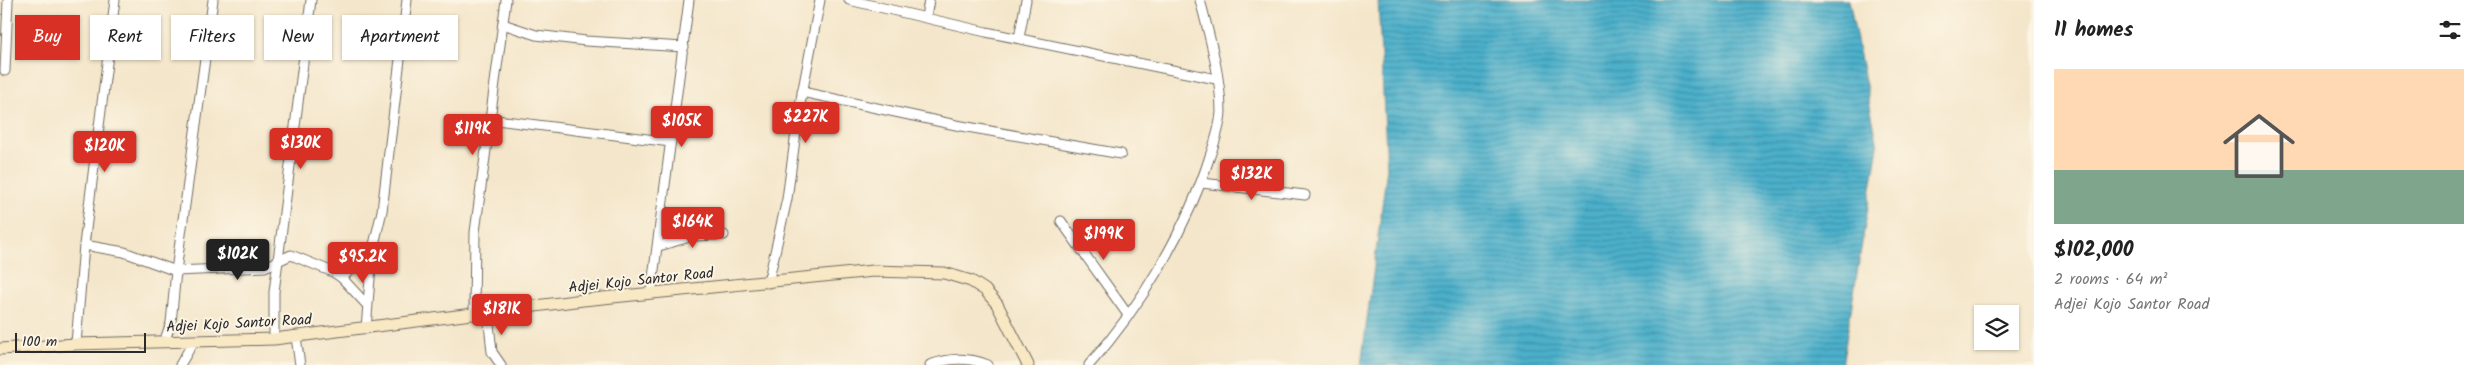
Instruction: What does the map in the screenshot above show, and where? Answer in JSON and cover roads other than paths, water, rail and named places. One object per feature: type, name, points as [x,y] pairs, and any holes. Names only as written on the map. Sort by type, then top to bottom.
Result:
[{"type":"street","points":[[5,71],[8,0]]},
{"type":"street","points":[[76,344],[84,245],[115,0]]},
{"type":"street","points":[[164,342],[171,323],[176,271],[212,0]]},
{"type":"street","points":[[274,340],[274,292],[311,0]]},
{"type":"street","points":[[366,329],[372,253],[382,211],[407,0]]},
{"type":"street","points":[[474,315],[475,232],[506,0]]},
{"type":"street","points":[[651,293],[659,246],[689,0]]},
{"type":"street","points":[[768,283],[786,199],[802,92],[820,0]]},
{"type":"street","points":[[849,0],[1216,79]]},
{"type":"street","points":[[926,17],[929,0]]},
{"type":"street","points":[[1019,38],[1026,0]]},
{"type":"street","points":[[1089,365],[1147,289],[1202,182],[1219,129],[1221,112],[1212,49],[1200,0]]},
{"type":"street","points":[[503,24],[536,35],[586,41],[684,47]]},
{"type":"street","points":[[802,92],[956,125],[1121,154]]},
{"type":"street","points":[[489,119],[671,142]]},
{"type":"street","points":[[1202,182],[1306,195]]},
{"type":"street","points":[[1061,221],[1128,315]]},
{"type":"street","points":[[659,246],[693,236],[724,235]]},
{"type":"street","points":[[84,245],[124,252],[176,271],[265,267],[291,254],[333,272],[342,278],[367,305]]},
{"type":"street","points":[[342,278],[354,266],[372,253]]},
{"type":"street","name":"Adjei Kojo Santor Road","points":[[0,349],[194,340],[274,340],[651,293],[768,283],[812,276],[865,271],[931,272],[959,277],[985,290],[997,304],[1028,365]]},
{"type":"street","points":[[488,314],[492,352],[501,365]]},
{"type":"street","points":[[296,337],[300,365]]},
{"type":"street","points":[[180,365],[194,340]]},
{"type":"street","points":[[930,365],[955,359],[988,365]]},
{"type":"water","points":[[1378,0],[1849,0],[1878,146],[1842,365],[1361,365],[1387,168]]}]
